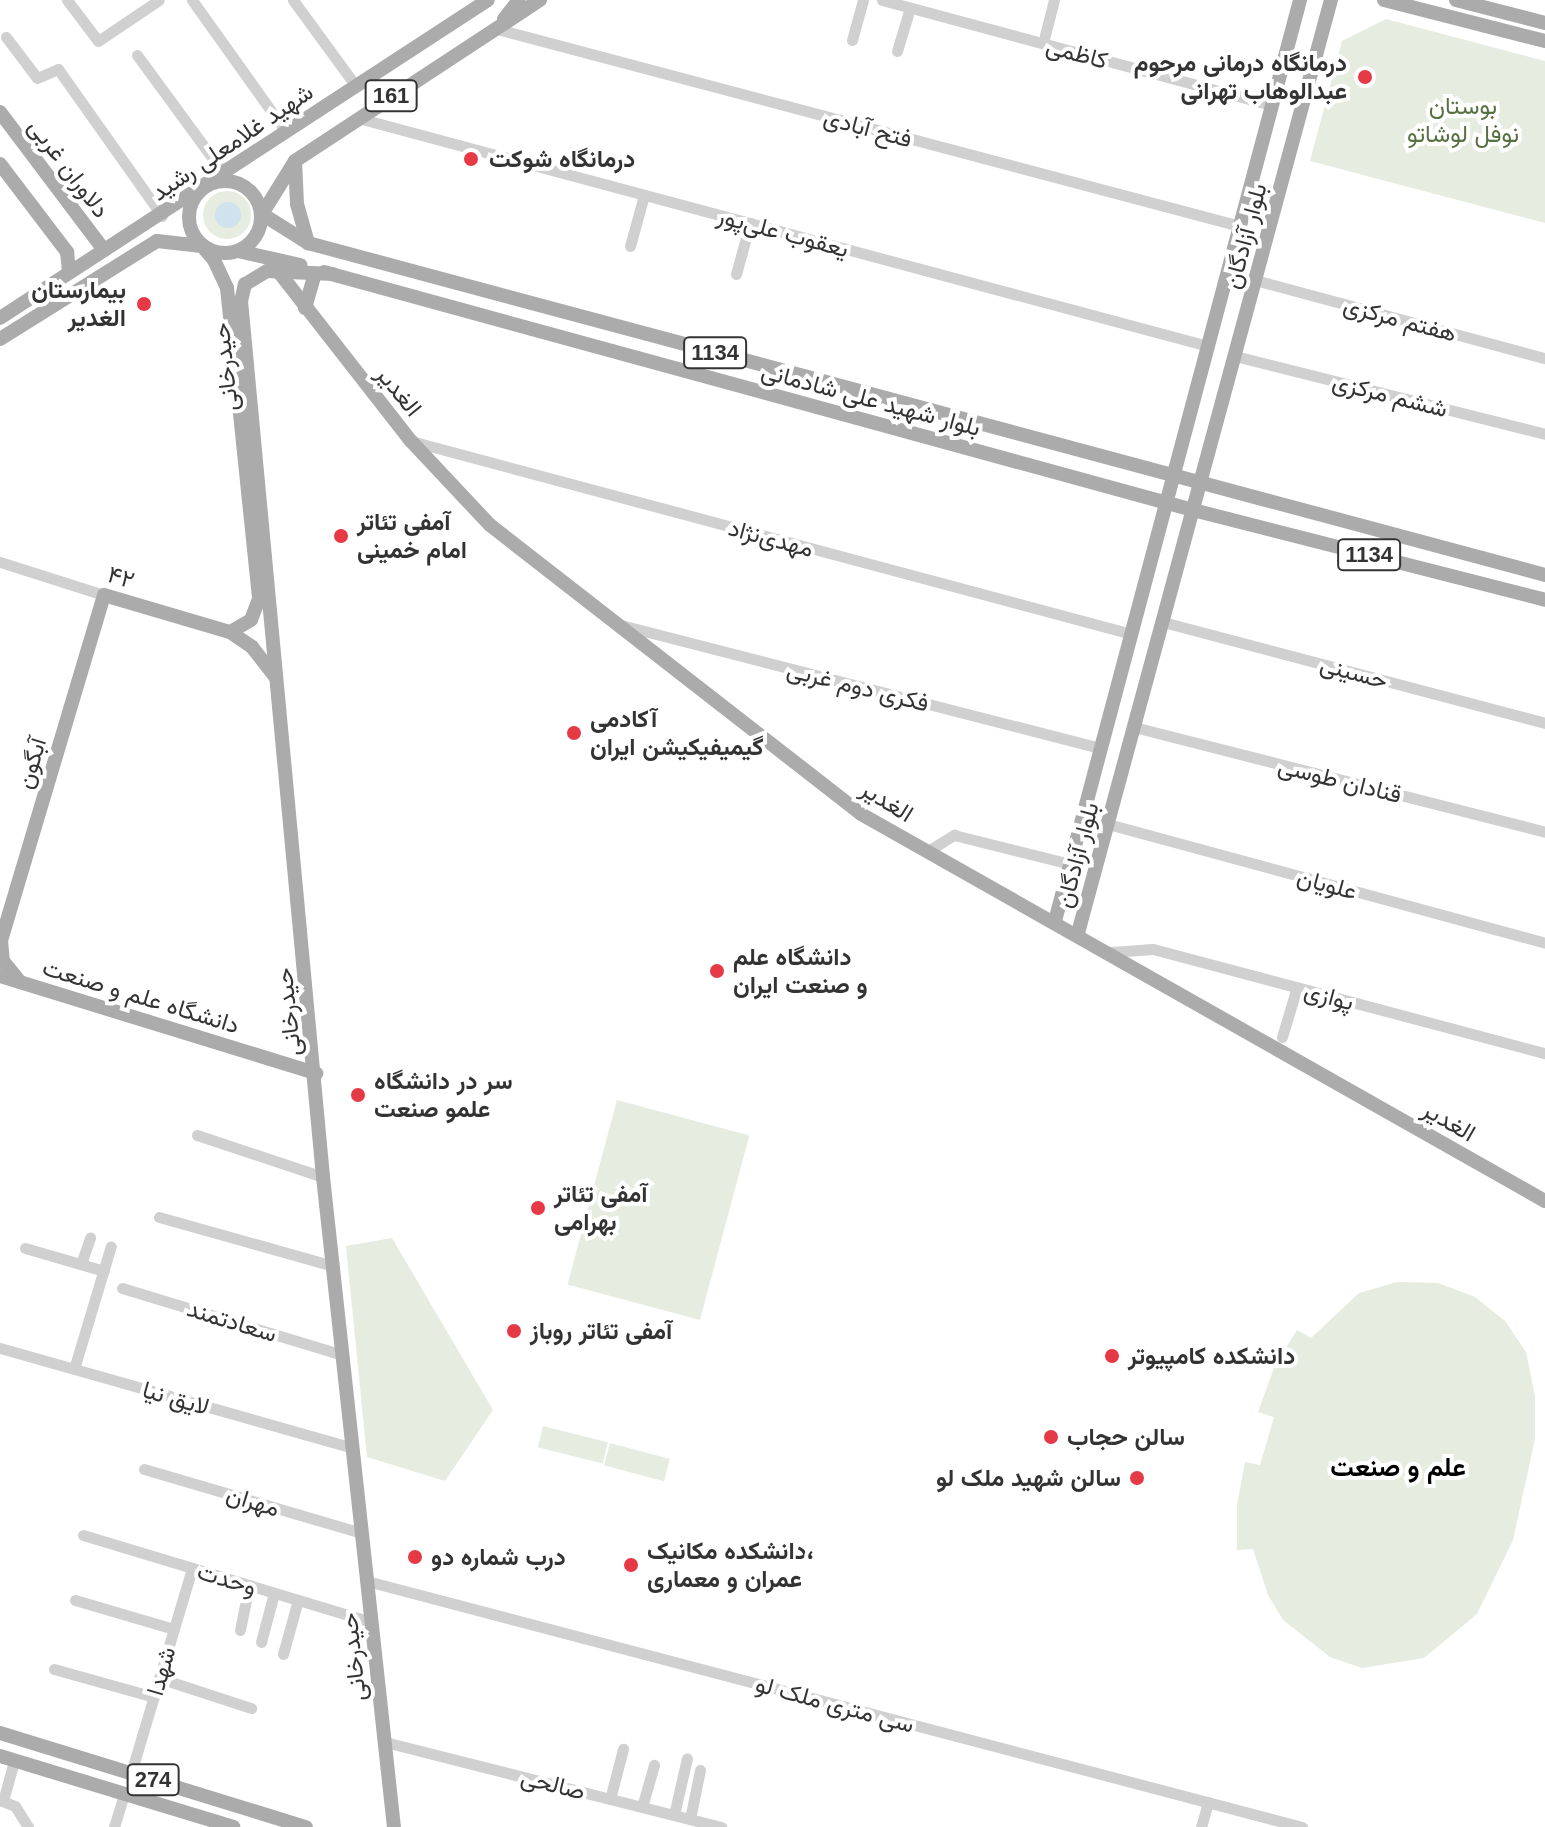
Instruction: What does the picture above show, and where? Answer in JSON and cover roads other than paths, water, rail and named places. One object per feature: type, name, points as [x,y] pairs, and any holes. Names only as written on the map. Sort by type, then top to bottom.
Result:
[{"type":"main road","name":"شهید غلامعلی رشید","points":[[0,318],[162,216],[355,85],[488,0]]},
{"type":"main road","points":[[497,29],[519,0]]},
{"type":"main road","name":"شهید غلامعلی رشید","points":[[262,214],[295,161],[540,0]]},
{"type":"main road","name":"بلوار آزادگان","points":[[1055,921],[1300,0]]},
{"type":"main road","name":"بلوار آزادگان","points":[[1078,933],[1331,0]]},
{"type":"main road","points":[[1384,0],[1545,41]]},
{"type":"main road","points":[[1456,0],[1545,23]]},
{"type":"main road","name":"دلاوران غربی","points":[[0,112],[104,250]]},
{"type":"main road","points":[[295,161],[303,240],[289,249],[284,267],[315,274],[333,274]]},
{"type":"main road","points":[[0,164],[67,252],[69,272]]},
{"type":"main road","points":[[221,181],[240,184],[255,196],[262,214],[259,232],[238,251],[213,252],[202,246],[188,216],[203,188],[221,181]]},
{"type":"main road","name":"بلوار شهید علی شادمانی","points":[[262,214],[303,240],[1174,476]]},
{"type":"main road","name":"شهید غلامعلی رشید","points":[[0,339],[144,246],[169,239],[202,246]]},
{"type":"main road","name":"حیدرخانی","points":[[202,246],[227,288],[259,599],[251,620],[230,632]]},
{"type":"main road","name":"بلوار شهید علی شادمانی","points":[[238,251],[284,267],[333,274],[1167,503]]},
{"type":"main road","name":"حیدرخانی","points":[[284,267],[255,276],[245,284],[241,301],[316,1073],[323,1177],[394,1827]]},
{"type":"main road","name":"الغدیر","points":[[284,267],[305,308],[411,441],[490,525],[861,814],[1078,933],[1545,1201]]},
{"type":"main road","points":[[305,308],[315,274]]},
{"type":"main road","name":"1134","points":[[1174,476],[1545,575]]},
{"type":"main road","name":"1134","points":[[1167,503],[1545,600]]},
{"type":"main road","name":"۴۲","points":[[104,595],[230,632]]},
{"type":"main road","name":"آبگون","points":[[0,942],[104,595]]},
{"type":"main road","points":[[230,632],[252,647],[278,679]]},
{"type":"main road","points":[[0,942],[3,961],[20,982]]},
{"type":"main road","name":"دانشگاه علم و صنعت","points":[[0,976],[316,1073]]},
{"type":"main road","name":"274","points":[[0,1733],[306,1827]]},
{"type":"main road","name":"274","points":[[7,1758],[233,1827]]},
{"type":"main road","points":[[124,1795],[131,1773]]},
{"type":"street","points":[[67,0],[98,41],[159,0]]},
{"type":"street","points":[[192,0],[286,132]]},
{"type":"street","points":[[293,0],[355,85]]},
{"type":"street","points":[[852,40],[863,0]]},
{"type":"street","name":"کاظمی","points":[[882,0],[1272,105]]},
{"type":"street","points":[[1043,43],[1054,0]]},
{"type":"street","points":[[897,51],[910,8]]},
{"type":"street","name":"فتح آبادی","points":[[497,29],[1240,226]]},
{"type":"street","points":[[6,37],[37,78],[58,69],[162,216]]},
{"type":"street","points":[[137,55],[224,174]]},
{"type":"street","name":"یعقوب علی‌پور","points":[[357,118],[1208,346]]},
{"type":"street","points":[[630,246],[644,195]]},
{"type":"street","points":[[736,274],[750,223]]},
{"type":"street","name":"هفتم مرکزی","points":[[1255,280],[1545,358]]},
{"type":"street","name":"ششم مرکزی","points":[[1235,356],[1545,434]]},
{"type":"street","name":"مهدی‌نژاد","points":[[411,441],[1132,634]]},
{"type":"street","name":"۴۲","points":[[0,562],[104,595]]},
{"type":"street","name":"حسینی","points":[[1163,622],[1545,723]]},
{"type":"street","name":"فکری دوم غربی","points":[[615,623],[1101,748]]},
{"type":"street","name":"قنادان طوسی","points":[[1134,727],[1545,832]]},
{"type":"street","name":"علویان","points":[[1108,824],[1545,943]]},
{"type":"street","points":[[928,851],[954,835],[1070,864]]},
{"type":"street","name":"پوازی","points":[[1111,952],[1153,949],[1545,1053]]},
{"type":"street","points":[[1282,1037],[1297,987]]},
{"type":"street","points":[[197,1135],[323,1177]]},
{"type":"street","points":[[159,1217],[333,1266]]},
{"type":"street","points":[[81,1264],[90,1238]]},
{"type":"street","points":[[74,1369],[111,1246]]},
{"type":"street","points":[[25,1248],[104,1271]]},
{"type":"street","name":"سعادتمند","points":[[122,1288],[342,1355]]},
{"type":"street","name":"لایق نیا","points":[[0,1348],[353,1448]]},
{"type":"street","name":"مهران","points":[[144,1469],[362,1533]]},
{"type":"street","name":"وحدت","points":[[83,1535],[372,1622]]},
{"type":"street","name":"شهدا","points":[[131,1773],[192,1568]]},
{"type":"street","name":"سی متری ملک لو","points":[[367,1581],[1302,1827]]},
{"type":"street","points":[[240,1630],[249,1585]]},
{"type":"street","points":[[261,1642],[274,1593]]},
{"type":"street","points":[[75,1600],[174,1629]]},
{"type":"street","points":[[283,1654],[298,1600]]},
{"type":"street","points":[[54,1669],[154,1697]]},
{"type":"street","points":[[159,1678],[251,1708]]},
{"type":"street","name":"صالحی","points":[[385,1742],[721,1827]]},
{"type":"street","points":[[610,1799],[623,1749]]},
{"type":"street","points":[[7,1758],[1,1801],[23,1814],[28,1827]]},
{"type":"street","points":[[674,1815],[687,1758]]},
{"type":"street","points":[[642,1807],[654,1765]]},
{"type":"street","points":[[690,1819],[700,1770]]},
{"type":"street","points":[[114,1827],[124,1795]]},
{"type":"street","points":[[1201,1827],[1208,1802]]},
{"type":"water","points":[[228,202],[237,206],[241,215],[237,224],[228,228],[219,224],[215,215],[219,206]]},
{"type":"place","name":"درمانگاه درمانی مرحوم عبدالوهاب تهرانی","points":[[1365,77]]},
{"type":"place","name":"درمانگاه شوکت","points":[[471,159]]},
{"type":"place","name":"بیمارستان الغدیر","points":[[144,304]]},
{"type":"place","name":"آمفی تئاتر امام خمینی","points":[[341,536]]},
{"type":"place","name":"آکادمی گیمیفیکیشن ایران","points":[[574,733]]},
{"type":"place","name":"دانشگاه علم و صنعت ایران","points":[[717,971]]},
{"type":"place","name":"سر در دانشگاه علمو صنعت","points":[[358,1095]]},
{"type":"place","name":"آمفی تئاتر بهرامی","points":[[538,1208]]},
{"type":"place","name":"آمفی تئاتر روباز","points":[[514,1331]]},
{"type":"place","name":"دانشکده کامپیوتر","points":[[1112,1356]]},
{"type":"place","name":"سالن حجاب","points":[[1051,1437]]},
{"type":"place","name":"سالن شهید ملک لو","points":[[1137,1478]]},
{"type":"place","name":"درب شماره دو","points":[[415,1557]]},
{"type":"place","name":"دانشکده مکانیک، عمران و معماری","points":[[631,1565]]},
{"type":"district","name":"علم و صنعت","points":[[1398,1468]]},
{"type":"park label","name":"بوستان نوفل لوشاتو","points":[[1463,120]]}]
